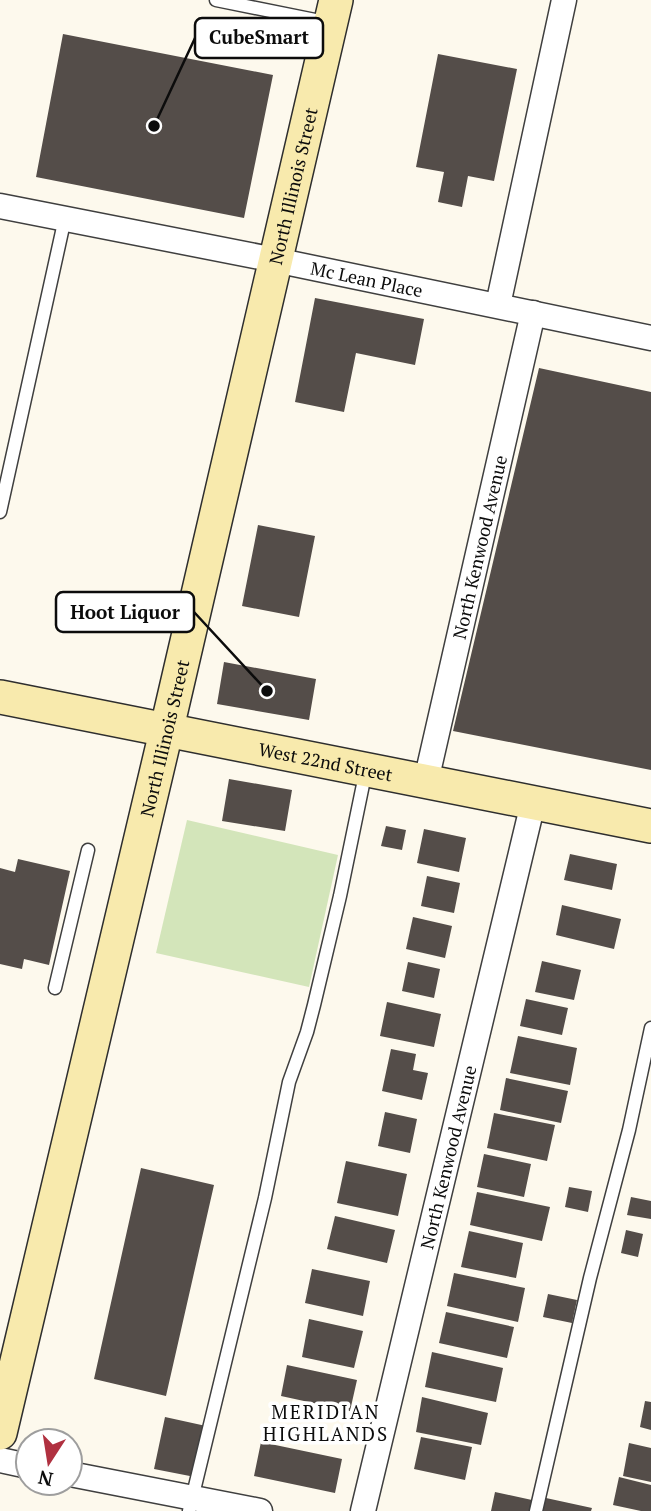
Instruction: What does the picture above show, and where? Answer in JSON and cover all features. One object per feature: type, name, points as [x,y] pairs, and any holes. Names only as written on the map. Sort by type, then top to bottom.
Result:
[{"type":"main road","name":"North Illinois Street","points":[[0,1433],[333,12]]},
{"type":"main road","name":"West 22nd Street","points":[[0,697],[651,826]]},
{"type":"street","points":[[498,305],[564,0]]},
{"type":"street","name":"Mc Lean Place","points":[[0,206],[651,338]]},
{"type":"street","name":"North Kenwood Avenue","points":[[426,781],[533,313]]},
{"type":"street","name":"North Kenwood Avenue","points":[[363,1511],[533,803]]},
{"type":"street","points":[[84,1477],[191,1504],[260,1511]]},
{"type":"lane","points":[[216,0],[333,12]]},
{"type":"lane","points":[[0,512],[65,218]]},
{"type":"lane","points":[[191,1504],[265,1198],[289,1083],[317,993],[366,769]]},
{"type":"lane","points":[[55,988],[88,850]]},
{"type":"lane","points":[[536,1511],[590,1278],[629,1130],[651,1028]]},
{"type":"green space","points":[[187,820],[338,855],[309,987],[156,953]]},
{"type":"building","points":[[63,34],[273,75],[244,218],[36,177]]},
{"type":"building","points":[[438,54],[517,69],[494,181],[468,176],[462,207],[438,202],[444,172],[416,167]]},
{"type":"building","points":[[315,298],[424,319],[415,365],[356,353],[344,412],[295,402]]},
{"type":"building","points":[[539,368],[651,392],[651,770],[453,731]]},
{"type":"building","points":[[258,525],[315,536],[299,617],[242,606]]},
{"type":"building","points":[[224,662],[316,679],[309,720],[217,704]]},
{"type":"building","points":[[229,779],[292,790],[285,831],[222,821]]},
{"type":"building","points":[[386,826],[406,830],[402,850],[381,846]]},
{"type":"building","points":[[424,829],[466,838],[459,872],[417,863]]},
{"type":"building","points":[[570,854],[617,864],[612,890],[564,880]]},
{"type":"building","points":[[18,859],[70,871],[49,965],[24,959],[22,969],[0,964],[0,868],[15,872]]},
{"type":"building","points":[[427,876],[460,883],[454,913],[421,906]]},
{"type":"building","points":[[562,905],[621,919],[614,949],[556,935]]},
{"type":"building","points":[[413,917],[452,926],[445,958],[406,949]]},
{"type":"building","points":[[542,961],[581,970],[574,1000],[535,992]]},
{"type":"building","points":[[408,962],[440,969],[434,998],[402,991]]},
{"type":"building","points":[[526,999],[568,1008],[562,1035],[520,1026]]},
{"type":"building","points":[[387,1002],[441,1014],[434,1047],[380,1036]]},
{"type":"building","points":[[518,1036],[577,1048],[570,1085],[510,1073]]},
{"type":"building","points":[[391,1049],[416,1054],[413,1070],[428,1073],[422,1100],[382,1091]]},
{"type":"building","points":[[506,1078],[568,1091],[561,1123],[500,1110]]},
{"type":"building","points":[[385,1112],[417,1119],[410,1153],[378,1146]]},
{"type":"building","points":[[494,1113],[555,1125],[547,1161],[487,1148]]},
{"type":"building","points":[[484,1154],[531,1164],[524,1197],[477,1187]]},
{"type":"building","points":[[346,1161],[407,1174],[398,1216],[337,1203]]},
{"type":"building","points":[[141,1168],[214,1185],[166,1396],[94,1379]]},
{"type":"building","points":[[569,1187],[592,1191],[588,1212],[565,1207]]},
{"type":"building","points":[[477,1192],[550,1207],[542,1241],[470,1225]]},
{"type":"building","points":[[631,1197],[651,1201],[651,1219],[627,1215]]},
{"type":"building","points":[[335,1216],[395,1230],[387,1263],[327,1249]]},
{"type":"building","points":[[626,1230],[643,1234],[638,1257],[621,1253]]},
{"type":"building","points":[[469,1231],[523,1243],[516,1278],[461,1267]]},
{"type":"building","points":[[312,1269],[370,1281],[363,1316],[305,1303]]},
{"type":"building","points":[[454,1273],[525,1288],[518,1322],[447,1306]]},
{"type":"building","points":[[548,1294],[577,1300],[572,1323],[543,1317]]},
{"type":"building","points":[[446,1312],[514,1327],[507,1358],[439,1343]]},
{"type":"building","points":[[309,1319],[363,1331],[354,1368],[302,1357]]},
{"type":"building","points":[[432,1352],[503,1368],[496,1402],[425,1387]]},
{"type":"building","points":[[287,1365],[357,1380],[350,1411],[281,1396]]},
{"type":"building","points":[[422,1397],[488,1413],[481,1445],[416,1432]]},
{"type":"building","points":[[645,1401],[651,1402],[651,1430],[640,1427]]},
{"type":"building","points":[[165,1417],[206,1426],[195,1477],[154,1469]]},
{"type":"building","points":[[421,1437],[472,1447],[465,1480],[414,1469]]},
{"type":"building","points":[[261,1442],[342,1459],[335,1493],[254,1476]]},
{"type":"building","points":[[629,1443],[651,1448],[651,1482],[623,1476]]},
{"type":"building","points":[[619,1477],[651,1485],[651,1511],[613,1505]]},
{"type":"building","points":[[495,1492],[532,1500],[530,1511],[491,1511]]},
{"type":"building","points":[[546,1498],[592,1508],[591,1511],[543,1511]]},
{"type":"place","name":"CubeSmart","points":[[154,126]]},
{"type":"place","name":"Hoot Liquor","points":[[267,691]]},
{"type":"district","name":"MERIDIAN HIGHLANDS","points":[[326,1422]]}]
